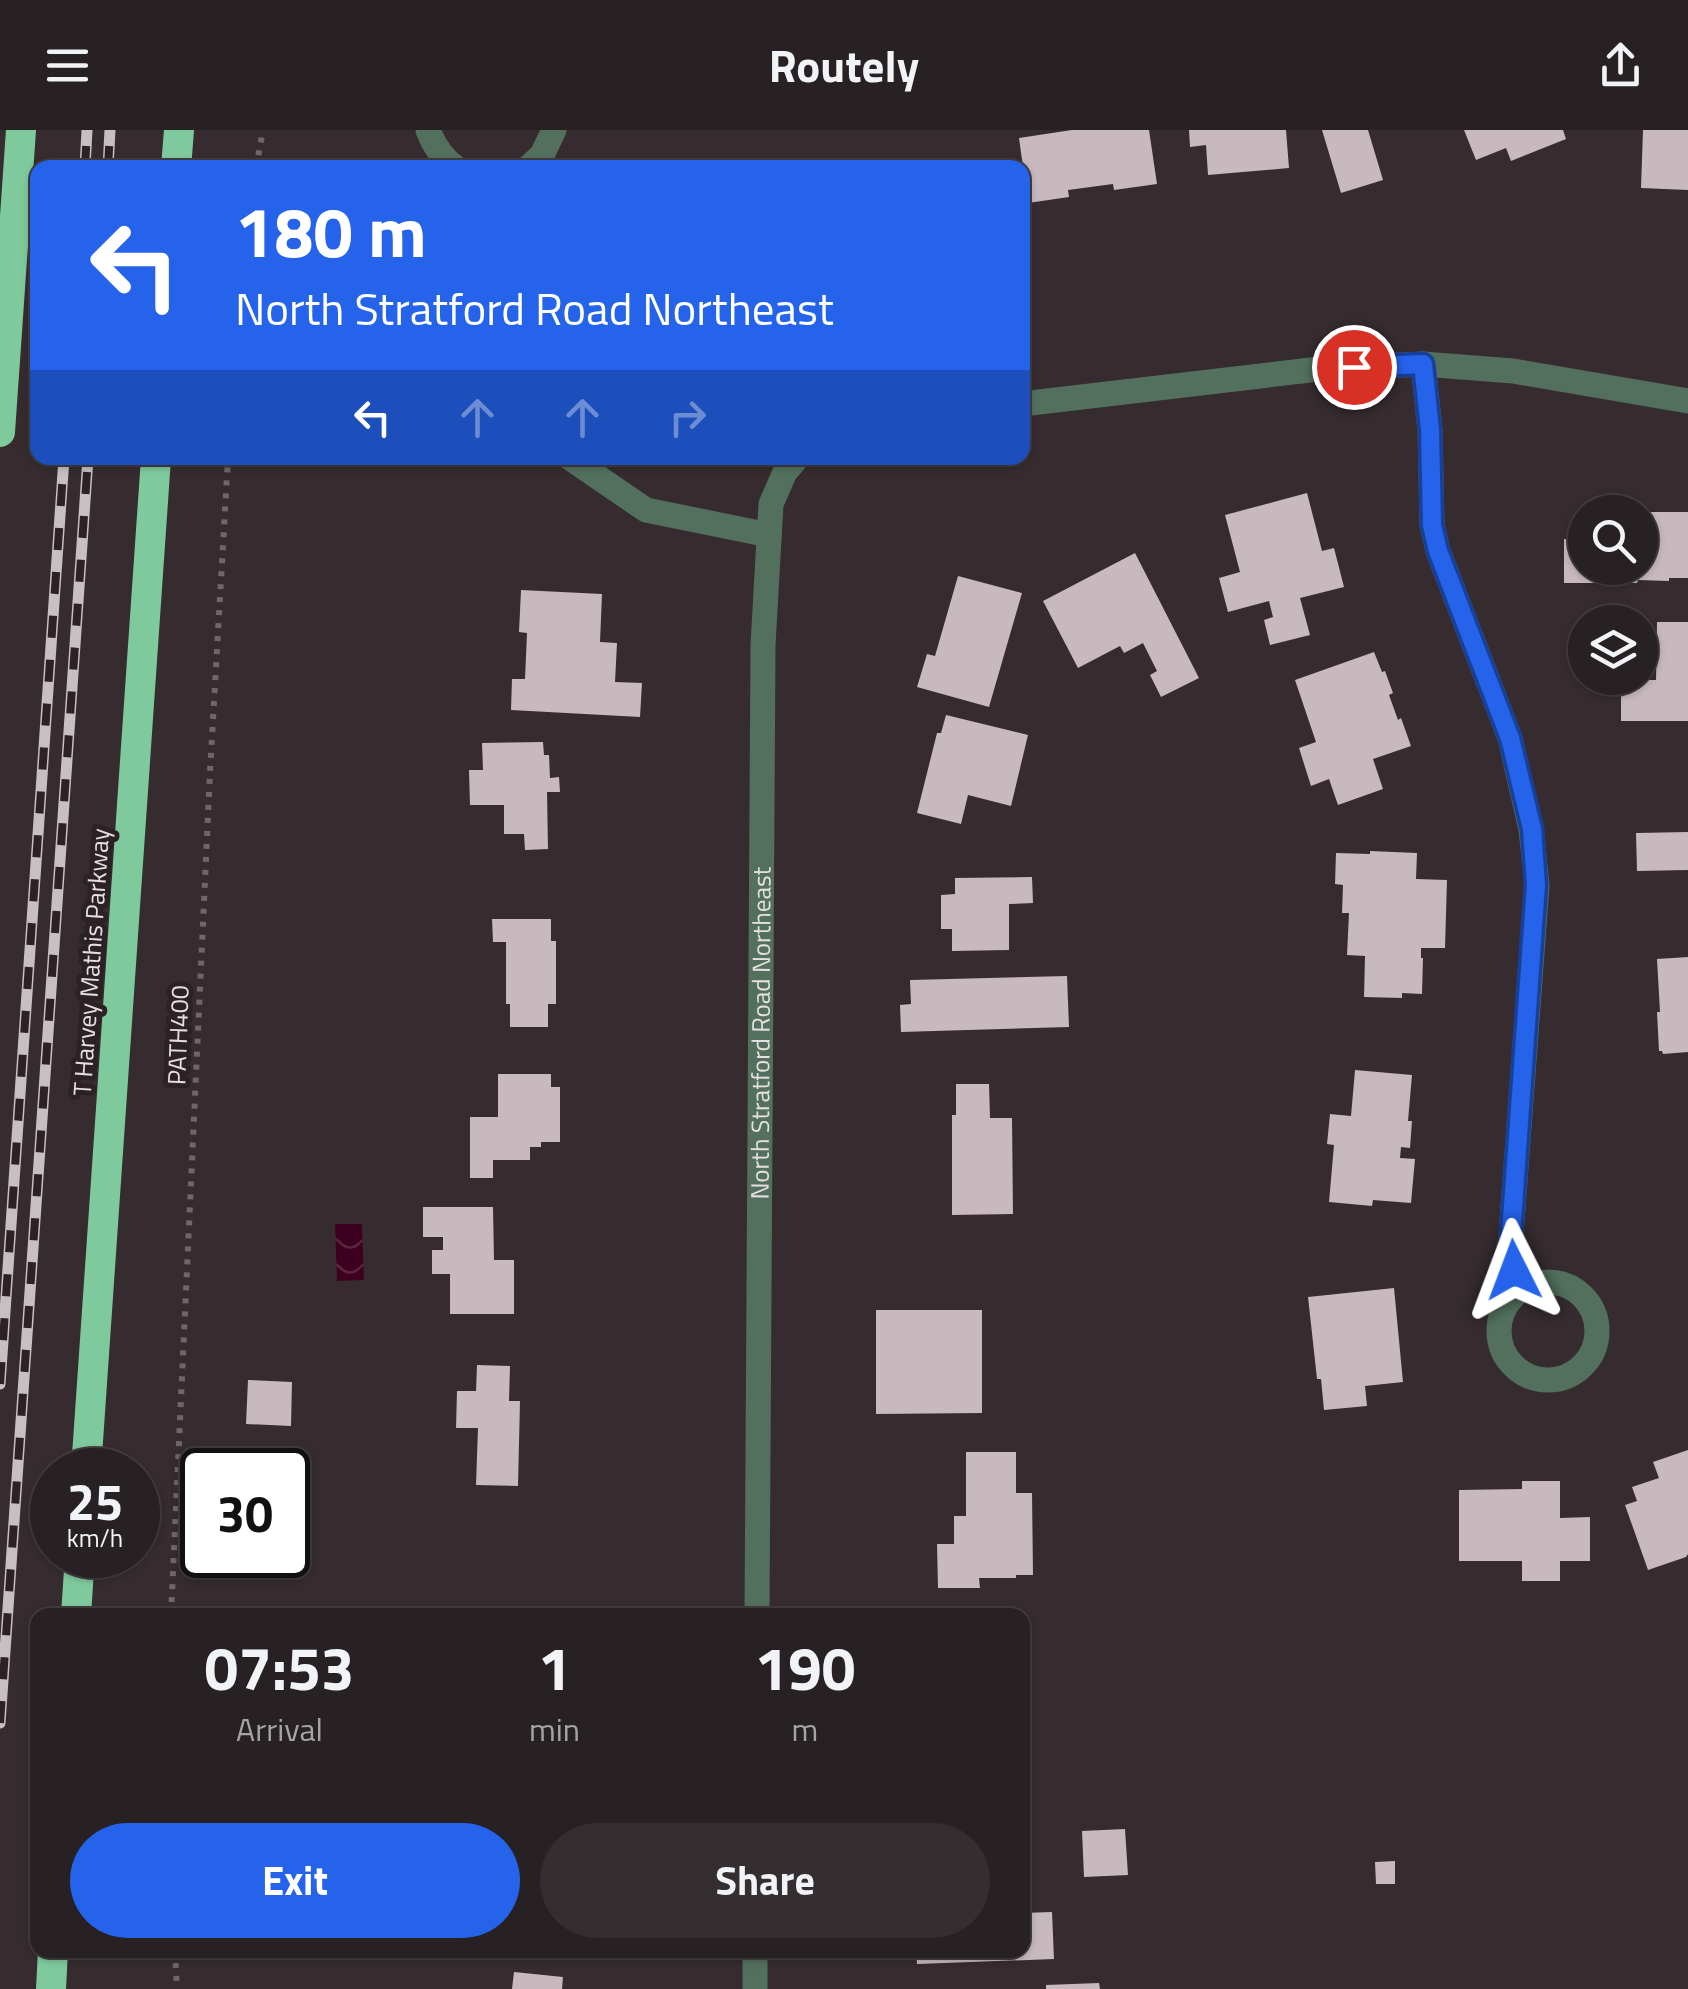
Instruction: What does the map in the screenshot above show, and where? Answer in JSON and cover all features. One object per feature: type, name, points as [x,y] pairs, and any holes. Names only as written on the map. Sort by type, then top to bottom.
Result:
[{"type":"highway","points":[[0,432],[21,130]]},
{"type":"highway","points":[[177,160],[179,130]]},
{"type":"highway","name":"T Harvey Mathis Parkway","points":[[88,1448],[156,465]]},
{"type":"highway","points":[[76,1608],[78,1578]]},
{"type":"highway","points":[[50,1989],[52,1958]]},
{"type":"street","points":[[428,130],[445,160]]},
{"type":"street","points":[[537,160],[554,130]]},
{"type":"street","points":[[1423,364],[1430,430],[1432,525],[1438,551],[1510,738],[1532,829],[1536,885],[1510,1248],[1519,1291]]},
{"type":"street","points":[[1030,403],[1320,369],[1423,364],[1513,370],[1688,401]]},
{"type":"street","points":[[580,465],[646,510],[769,535]]},
{"type":"street","name":"North Stratford Road Northeast","points":[[757,1608],[763,664],[771,504],[790,465]]},
{"type":"street","points":[[754,1989],[755,1958]]},
{"type":"path","points":[[257,160],[262,130]]},
{"type":"path","name":"PATH400","points":[[171,1608],[228,465]]},
{"type":"path","points":[[175,1958],[177,1989]]},
{"type":"water","points":[[335,1224],[362,1224],[364,1280],[337,1281]]},
{"type":"building","points":[[1072,130],[1149,130],[1157,184],[1114,190],[1113,184],[1068,190],[1069,197],[1030,203],[1030,160],[1022,160],[1019,138]]},
{"type":"building","points":[[1189,130],[1286,130],[1289,168],[1208,175],[1206,145],[1190,147]]},
{"type":"building","points":[[1322,130],[1368,130],[1383,180],[1341,193]]},
{"type":"building","points":[[1464,130],[1563,130],[1566,139],[1511,161],[1506,148],[1476,160]]},
{"type":"building","points":[[1643,130],[1688,130],[1688,190],[1641,188]]},
{"type":"building","points":[[1307,493],[1322,551],[1334,548],[1344,587],[1300,598],[1310,635],[1270,645],[1264,620],[1273,617],[1269,601],[1228,612],[1219,578],[1240,572],[1225,515]]},
{"type":"building","points":[[1658,512],[1688,512],[1688,578],[1658,581]]},
{"type":"building","points":[[1564,539],[1568,539],[1568,583],[1564,583]]},
{"type":"building","points":[[1135,553],[1199,678],[1161,697],[1150,675],[1157,671],[1143,643],[1124,653],[1120,646],[1078,668],[1043,601]]},
{"type":"building","points":[[958,576],[1022,593],[989,707],[917,687],[927,654],[935,656]]},
{"type":"building","points":[[521,590],[602,594],[600,642],[617,643],[615,682],[642,683],[640,717],[511,710],[512,679],[525,679],[527,633],[519,632]]},
{"type":"building","points":[[1658,622],[1688,622],[1688,721],[1621,721],[1621,695],[1658,695]]},
{"type":"building","points":[[1374,652],[1382,672],[1385,671],[1393,693],[1389,695],[1411,746],[1373,759],[1383,789],[1338,805],[1329,779],[1311,786],[1299,748],[1316,742],[1295,680]]},
{"type":"building","points":[[946,715],[1028,735],[1011,806],[968,795],[961,824],[917,813],[937,733],[941,733]]},
{"type":"building","points":[[543,742],[544,755],[549,755],[550,778],[559,777],[560,792],[547,792],[548,849],[525,850],[524,834],[504,834],[504,805],[470,805],[469,770],[483,770],[482,743]]},
{"type":"building","points":[[1688,832],[1688,870],[1637,871],[1636,833]]},
{"type":"building","points":[[1336,853],[1417,853],[1416,879],[1447,880],[1445,948],[1421,948],[1422,994],[1364,997],[1365,956],[1347,955],[1349,913],[1342,913],[1343,885],[1335,884]]},
{"type":"building","points":[[1032,877],[1033,903],[1009,904],[1009,950],[952,951],[952,929],[941,929],[941,895],[955,894],[955,878]]},
{"type":"building","points":[[492,919],[551,919],[551,941],[556,941],[556,1004],[548,1004],[548,1027],[510,1027],[506,942],[493,942]]},
{"type":"building","points":[[1688,957],[1688,1052],[1663,1054],[1659,1051],[1657,959]]},
{"type":"building","points":[[1067,976],[1069,1027],[901,1032],[900,1005],[911,1004],[910,980]]},
{"type":"building","points":[[1355,1070],[1412,1075],[1410,1148],[1401,1147],[1400,1158],[1415,1159],[1411,1203],[1373,1200],[1372,1206],[1329,1202],[1334,1145],[1327,1144],[1330,1114],[1351,1116]]},
{"type":"building","points":[[498,1074],[551,1074],[551,1087],[560,1087],[560,1142],[541,1142],[541,1147],[530,1147],[530,1160],[493,1160],[493,1178],[470,1178],[470,1117],[498,1117]]},
{"type":"building","points":[[956,1084],[989,1084],[990,1118],[1012,1118],[1013,1214],[952,1215],[952,1115],[956,1115]]},
{"type":"building","points":[[423,1207],[493,1207],[494,1260],[514,1260],[514,1314],[450,1314],[450,1274],[432,1274],[432,1250],[443,1250],[443,1237],[423,1237]]},
{"type":"building","points":[[1394,1288],[1403,1382],[1365,1386],[1367,1406],[1324,1410],[1308,1297]]},
{"type":"building","points":[[876,1310],[982,1310],[982,1413],[876,1414]]},
{"type":"building","points":[[477,1365],[510,1366],[509,1401],[520,1401],[518,1486],[476,1485],[478,1428],[456,1428],[457,1391],[476,1391]]},
{"type":"building","points":[[248,1380],[292,1382],[291,1426],[246,1424]]},
{"type":"building","points":[[1688,1450],[1688,1554],[1648,1570],[1625,1505],[1637,1501],[1632,1487],[1659,1478],[1653,1462]]},
{"type":"building","points":[[966,1452],[1016,1452],[1016,1493],[1032,1493],[1033,1575],[979,1578],[980,1588],[938,1588],[937,1544],[954,1544],[954,1516],[966,1516]]},
{"type":"building","points":[[1522,1481],[1560,1481],[1560,1518],[1590,1517],[1590,1561],[1560,1561],[1560,1581],[1522,1581],[1522,1561],[1459,1561],[1459,1490],[1522,1489]]},
{"type":"building","points":[[1125,1829],[1128,1875],[1084,1877],[1082,1831]]},
{"type":"building","points":[[1395,1861],[1395,1884],[1376,1884],[1375,1862]]},
{"type":"building","points":[[1052,1912],[1054,1959],[917,1964],[917,1958],[1030,1958],[1030,1913]]},
{"type":"building","points":[[514,1972],[563,1977],[562,1989],[512,1989]]},
{"type":"building","points":[[1099,1983],[1100,1989],[1046,1989],[1046,1985]]},
{"type":"railway","points":[[85,160],[87,130]]},
{"type":"railway","points":[[108,160],[110,130]]},
{"type":"railway","points":[[0,1384],[64,465]]},
{"type":"railway","points":[[0,1723],[88,465]]},
{"type":"route","points":[[1354,367],[1423,364],[1430,430],[1432,525],[1438,551],[1510,738],[1532,829],[1536,885],[1510,1248],[1514,1270]]}]
